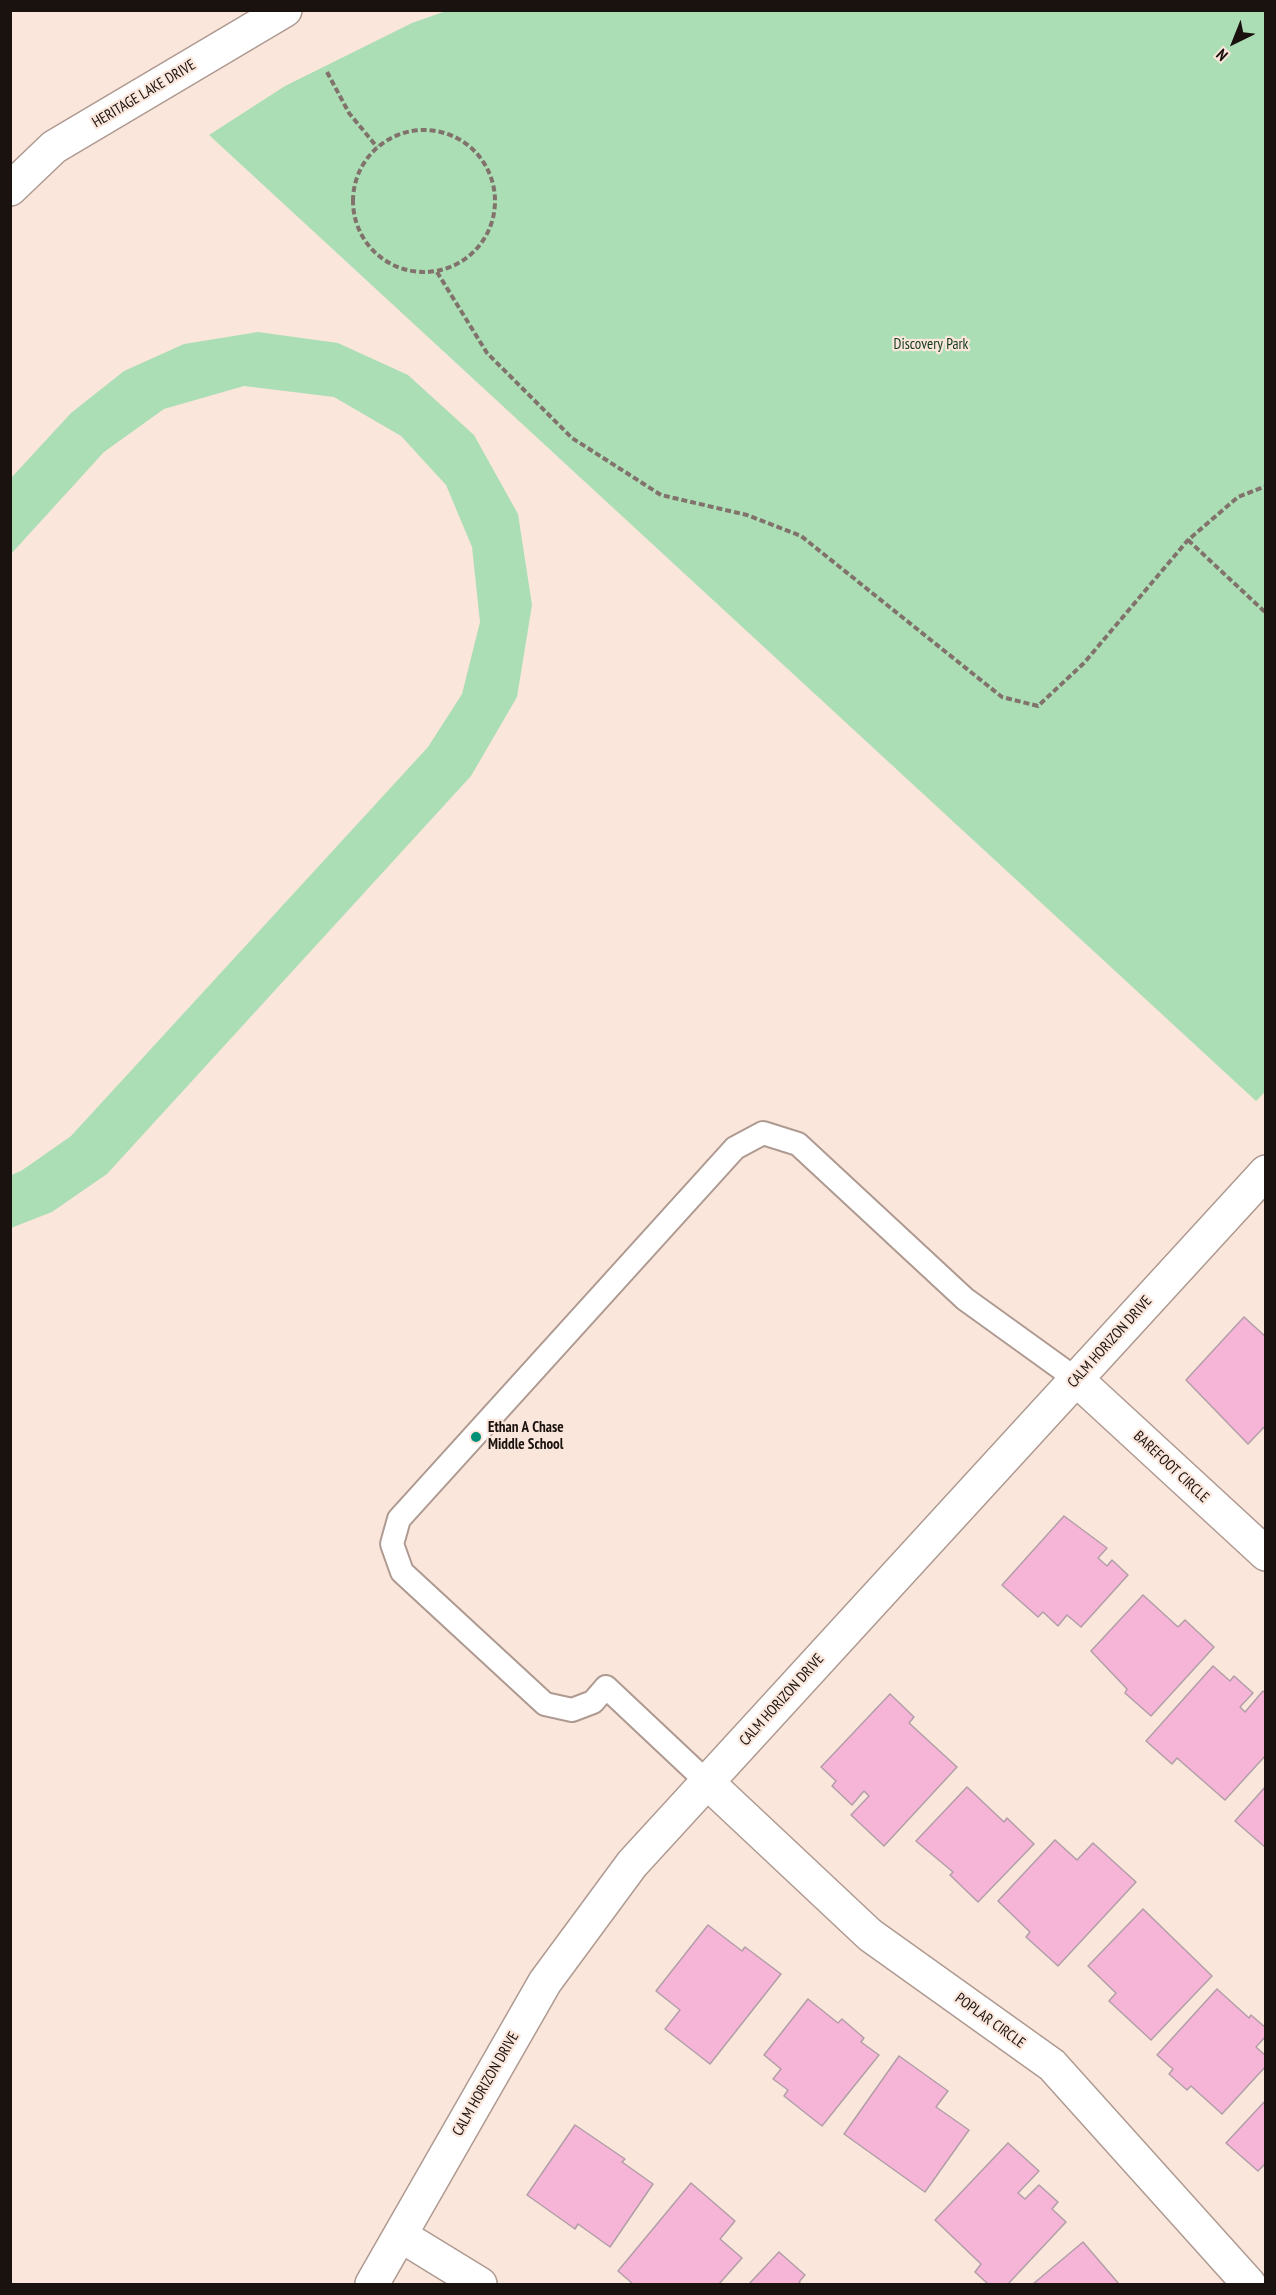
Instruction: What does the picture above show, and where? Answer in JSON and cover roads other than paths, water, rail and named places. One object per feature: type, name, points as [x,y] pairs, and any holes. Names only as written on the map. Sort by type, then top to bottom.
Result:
[{"type":"street","name":"HERITAGE LAKE DRIVE","points":[[10,189],[54,147],[285,10]]},
{"type":"street","name":"CALM HORIZON DRIVE","points":[[372,2284],[545,1982],[632,1864],[1266,1172]]},
{"type":"street","name":"BAREFOOT CIRCLE","points":[[1076,1379],[1266,1554]]},
{"type":"street","name":"POPLAR CIRCLE","points":[[707,1782],[870,1935],[1052,2065],[1250,2284]]},
{"type":"street","points":[[400,2235],[480,2284]]},
{"type":"lane","points":[[707,1782],[606,1688],[593,1702],[572,1710],[545,1704],[402,1572],[392,1544],[399,1519],[735,1148],[763,1132],[798,1144],[965,1299],[1076,1379]]},
{"type":"place","name":"Ethan A Chase Middle School","points":[[476,1437]]},
{"type":"park label","name":"Discovery Park","points":[[931,345]]}]
